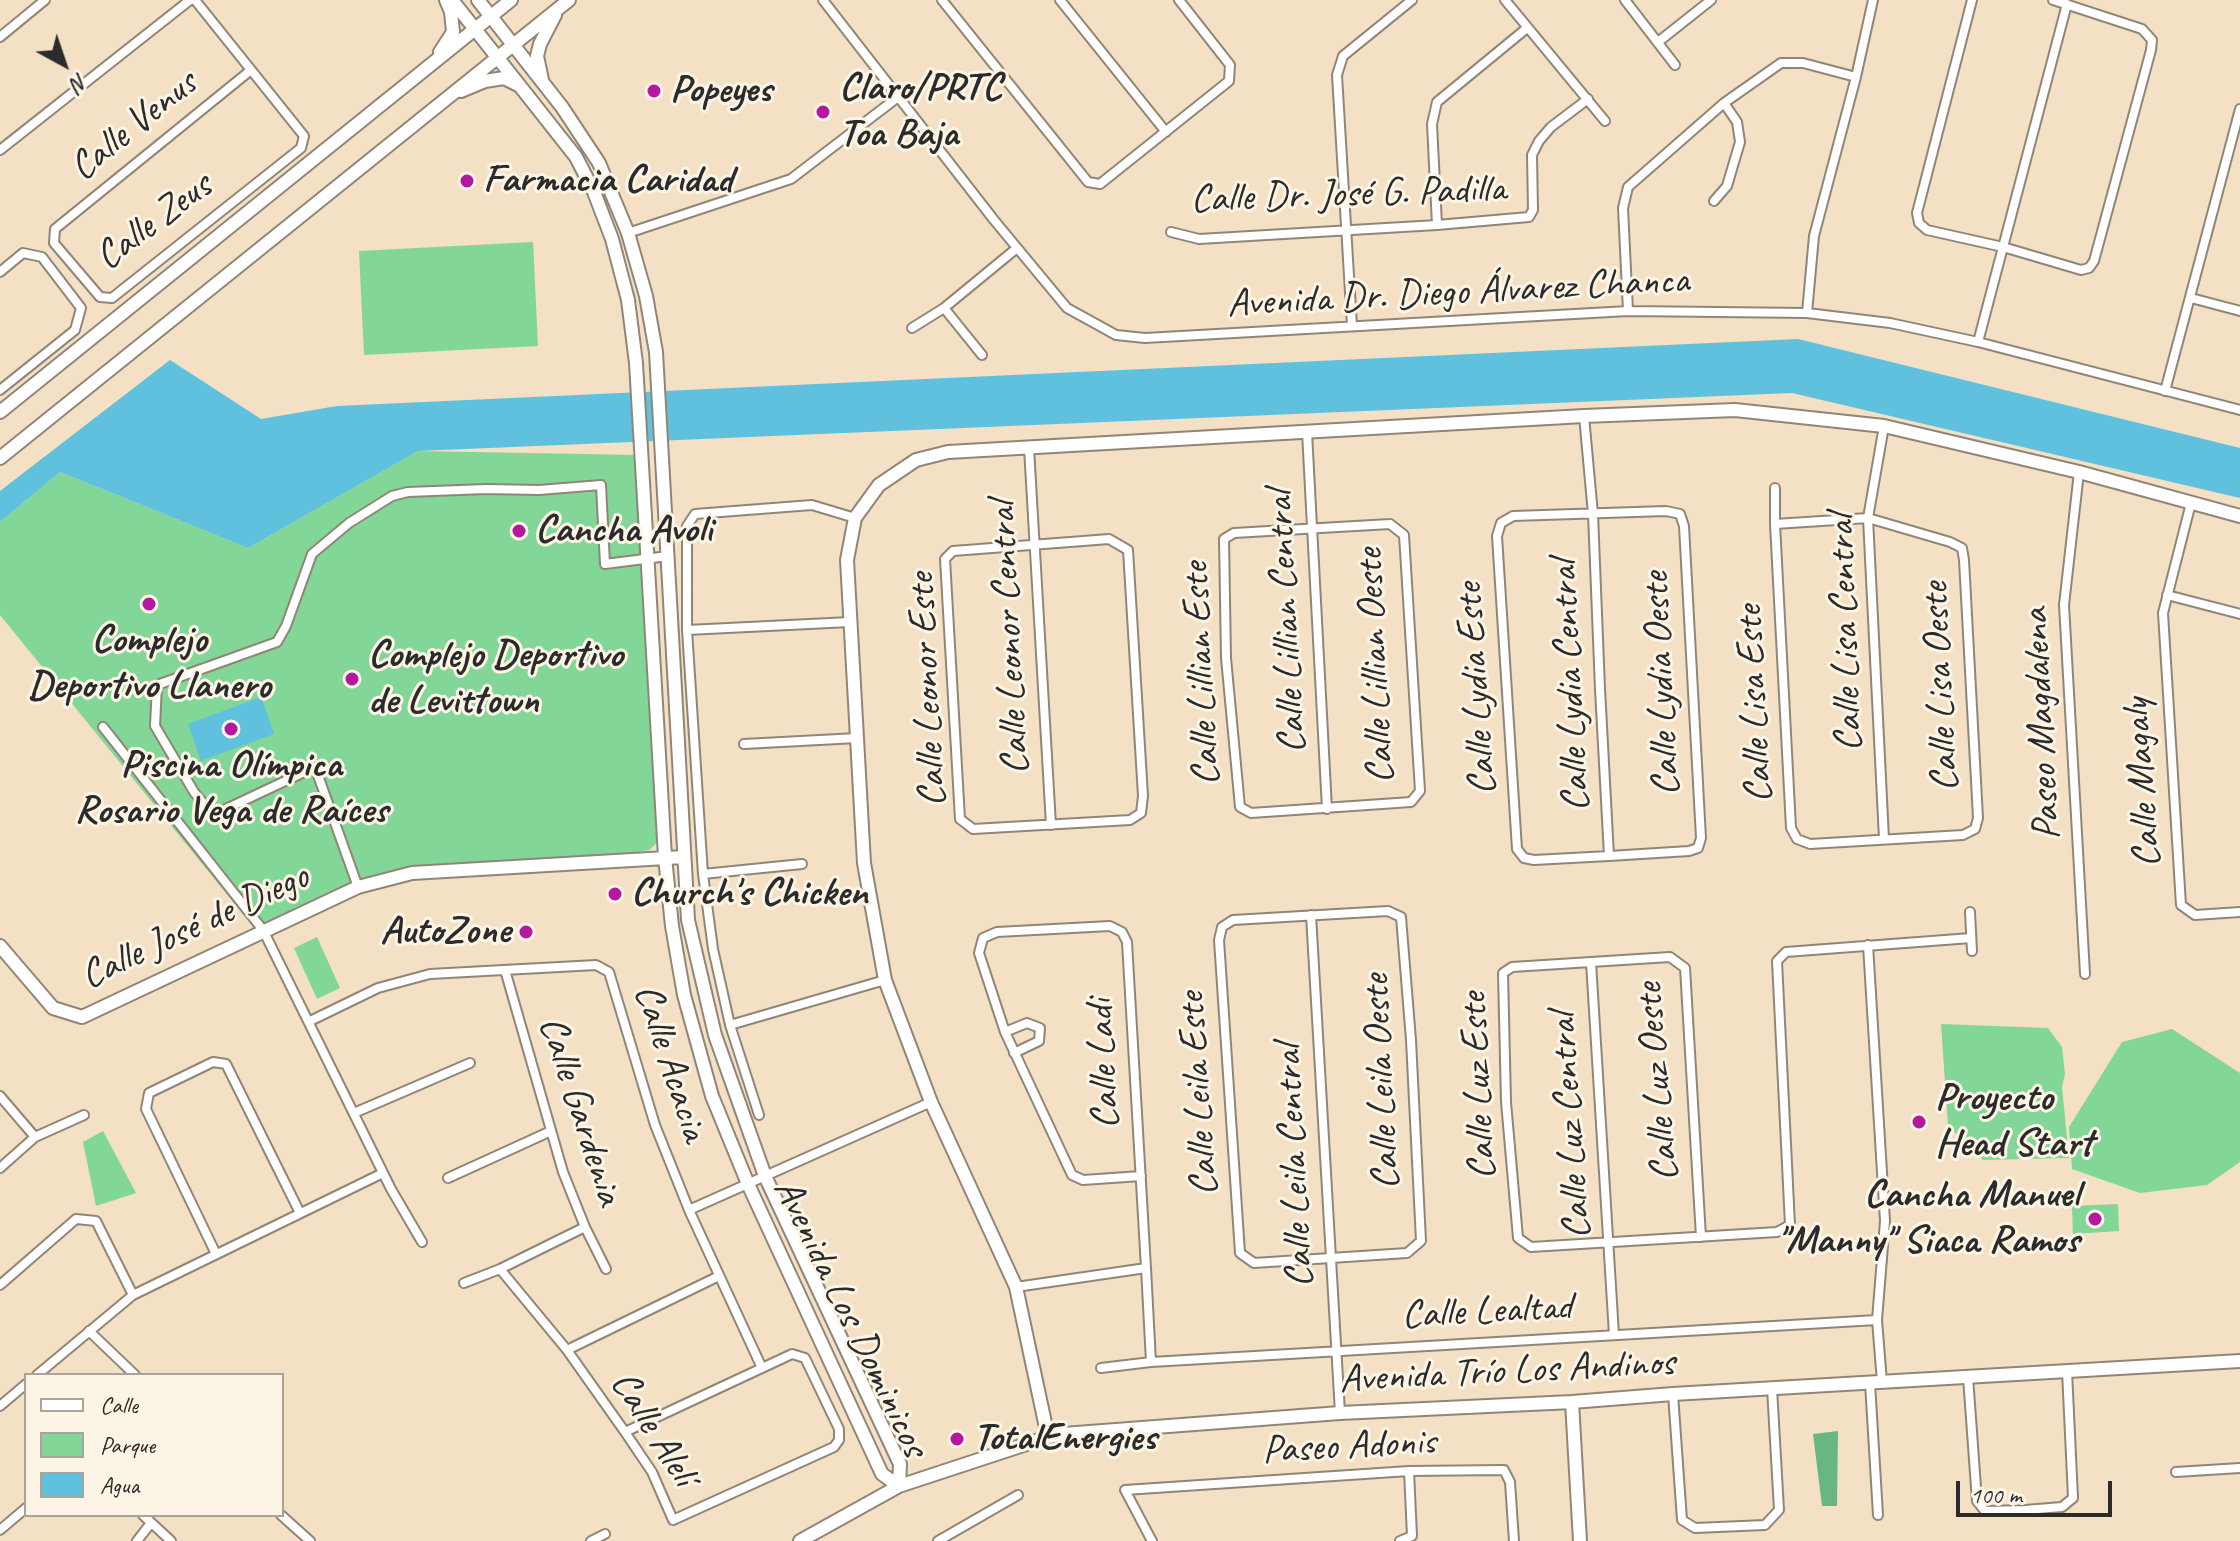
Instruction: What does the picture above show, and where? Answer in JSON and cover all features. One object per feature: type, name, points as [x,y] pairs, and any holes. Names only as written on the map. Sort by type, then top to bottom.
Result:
[{"type":"street","points":[[0,37],[45,0]]},
{"type":"street","points":[[0,150],[192,0],[251,70]]},
{"type":"street","points":[[432,64],[453,32],[446,0]]},
{"type":"street","name":"Avenida Los Dominicos","points":[[452,0],[576,157],[594,192],[612,239],[628,300],[636,363],[665,857],[672,926],[684,995],[712,1096],[748,1184],[882,1474],[899,1486]]},
{"type":"street","name":"Avenida Los Dominicos","points":[[478,0],[543,83],[599,163],[628,233],[646,296],[656,352],[688,920],[715,1035],[765,1176],[900,1464],[899,1486]]},
{"type":"street","points":[[0,412],[511,0]]},
{"type":"street","name":"Avenida Dr. Diego Álvarez Chanca","points":[[823,0],[1067,308],[1116,335],[1145,338],[1628,311],[1807,313],[1890,323],[1978,342],[2240,410]]},
{"type":"street","points":[[942,0],[1088,182],[1100,184],[1229,81],[1230,65],[1179,0]]},
{"type":"street","points":[[1060,0],[1166,132]]},
{"type":"street","points":[[1352,326],[1337,75],[1343,56],[1412,0]]},
{"type":"street","points":[[1505,0],[1605,121]]},
{"type":"street","points":[[1625,0],[1675,65]]},
{"type":"street","points":[[1658,42],[1711,0]]},
{"type":"street","points":[[1807,313],[1814,236],[1873,0]]},
{"type":"street","points":[[1972,0],[1917,213],[1919,223],[1927,230],[2003,247],[2081,270],[2089,268],[2094,261],[2152,40],[2142,29],[2053,0]]},
{"type":"street","points":[[0,458],[564,4]]},
{"type":"street","points":[[543,83],[537,56],[540,44],[564,4]]},
{"type":"street","points":[[1978,342],[2067,4]]},
{"type":"street","points":[[1437,225],[1432,124],[1437,102],[1527,28]]},
{"type":"street","points":[[1628,311],[1623,208],[1628,187],[1724,103],[1781,63],[1803,63],[1856,77]]},
{"type":"street","name":"Calle Zeus","points":[[55,229],[54,243],[79,274],[100,297],[112,298],[301,148],[304,136],[251,70]]},
{"type":"street","name":"Calle Venus","points":[[55,229],[251,70]]},
{"type":"street","points":[[447,98],[485,81],[504,78],[523,88]]},
{"type":"street","points":[[628,233],[791,179],[898,97]]},
{"type":"street","name":"Calle Dr. José G. Padilla","points":[[1171,232],[1199,239],[1529,217],[1533,210],[1532,155],[1551,127],[1588,99]]},
{"type":"street","points":[[1714,201],[1727,186],[1740,142],[1737,122],[1724,103]]},
{"type":"street","points":[[2165,391],[2240,109]]},
{"type":"street","points":[[912,328],[944,308],[1017,248]]},
{"type":"street","points":[[0,272],[23,253],[42,257],[81,308],[75,330],[0,390]]},
{"type":"street","points":[[2191,298],[2240,311]]},
{"type":"street","points":[[944,308],[982,355]]},
{"type":"street","points":[[1048,1437],[1016,1287],[931,1102],[885,980],[864,863],[847,560],[855,518],[879,485],[916,460],[948,452],[1735,410],[1884,426],[2079,472],[2240,516]]},
{"type":"street","name":"Calle Lydia Central","points":[[1584,416],[1593,514],[1609,856]]},
{"type":"street","name":"Calle Lisa Central","points":[[1884,426],[1868,518],[1884,839]]},
{"type":"street","name":"Calle Lillian Central","points":[[1307,432],[1327,809]]},
{"type":"street","name":"Calle Leonor Central","points":[[1029,448],[1051,825]]},
{"type":"street","name":"Paseo Magdalena","points":[[2079,472],[2064,605],[2085,974]]},
{"type":"street","points":[[358,887],[315,767],[213,815],[194,792],[155,726],[157,685],[277,642],[286,626],[312,554],[349,523],[392,496],[408,492],[539,490],[601,485],[605,564],[668,556]]},
{"type":"street","name":"Calle Lisa Este","points":[[1775,488],[1791,828],[1797,839],[1810,844],[1884,839]]},
{"type":"street","name":"Calle Magaly","points":[[2191,503],[2163,613],[2181,905],[2195,915],[2240,912]]},
{"type":"street","points":[[759,1115],[730,1025],[713,949],[703,874],[687,630],[687,526],[695,514],[812,505],[855,518]]},
{"type":"street","name":"Calle Lydia Oeste","points":[[1593,514],[1666,511],[1680,514],[1684,526],[1701,838],[1698,848],[1689,851],[1609,856]]},
{"type":"street","name":"Calle Lydia Este","points":[[1593,514],[1513,516],[1501,523],[1497,536],[1517,849],[1524,858],[1534,860],[1609,856]]},
{"type":"street","points":[[1775,524],[1868,518]]},
{"type":"street","name":"Calle Lisa Oeste","points":[[1868,518],[1962,548],[1972,696],[1978,818],[1975,829],[1963,835],[1884,839]]},
{"type":"street","name":"Calle Lillian Oeste","points":[[1313,527],[1390,524],[1404,535],[1420,771],[1420,791],[1411,802],[1327,809]]},
{"type":"street","name":"Calle Lillian Este","points":[[1313,527],[1234,533],[1224,539],[1226,658],[1240,807],[1251,813],[1327,809]]},
{"type":"street","points":[[1036,543],[1109,539],[1128,550],[1143,796],[1141,813],[1130,820],[1051,825]]},
{"type":"street","name":"Calle Leonor Este","points":[[1036,543],[953,551],[945,559],[945,584],[960,819],[973,829],[1051,825]]},
{"type":"street","points":[[2167,595],[2240,614]]},
{"type":"street","points":[[687,630],[850,622]]},
{"type":"street","points":[[103,727],[263,930],[383,1173],[422,1242]]},
{"type":"street","points":[[744,744],[857,738]]},
{"type":"street","name":"Calle José de Diego","points":[[0,946],[53,1008],[82,1017],[358,887],[412,873],[683,857]]},
{"type":"street","points":[[703,874],[802,864]]},
{"type":"street","name":"Calle Leila Oeste","points":[[1311,915],[1388,911],[1401,917],[1411,1040],[1421,1241],[1407,1253],[1331,1258]]},
{"type":"street","points":[[1970,912],[1972,951]]},
{"type":"street","name":"Calle Leila Este","points":[[1311,915],[1233,920],[1222,927],[1219,940],[1240,1253],[1254,1263],[1331,1258]]},
{"type":"street","name":"Calle Leila Central","points":[[1311,915],[1340,1413]]},
{"type":"street","name":"Calle Ladi","points":[[1005,1032],[979,953],[983,938],[997,932],[1110,926],[1122,932],[1127,942],[1151,1362]]},
{"type":"street","points":[[1608,1242],[1777,1232],[1790,1225],[1777,961],[1786,952],[1971,938]]},
{"type":"street","points":[[1868,945],[1885,1221],[1877,1320],[1878,1515]]},
{"type":"street","name":"Calle Luz Oeste","points":[[1591,962],[1670,957],[1685,968],[1701,1237]]},
{"type":"street","name":"Calle Luz Este","points":[[1591,962],[1512,967],[1503,973],[1506,1102],[1518,1238],[1531,1247],[1608,1242]]},
{"type":"street","name":"Calle Luz Central","points":[[1591,962],[1614,1335]]},
{"type":"street","name":"Calle Acacia","points":[[310,1021],[378,988],[430,974],[596,965],[609,972],[655,1125],[689,1210],[762,1368]]},
{"type":"street","name":"Calle Gardenia","points":[[505,970],[563,1172],[606,1269]]},
{"type":"street","points":[[730,1025],[885,980]]},
{"type":"street","points":[[1014,1053],[1039,1041],[1040,1028],[1027,1023],[1005,1032],[1014,1053],[1072,1175],[1083,1180],[1141,1176]]},
{"type":"street","points":[[216,1254],[146,1109],[149,1093],[213,1062],[226,1064],[300,1213]]},
{"type":"street","points":[[354,1113],[470,1063]]},
{"type":"street","points":[[0,1096],[35,1137]]},
{"type":"street","points":[[689,1210],[931,1102]]},
{"type":"street","points":[[0,1168],[35,1137],[84,1115]]},
{"type":"street","points":[[448,1178],[551,1131]]},
{"type":"street","points":[[39,1373],[133,1295],[383,1173]]},
{"type":"street","points":[[0,1285],[76,1219],[96,1221],[133,1295]]},
{"type":"street","points":[[464,1283],[500,1269],[585,1227]]},
{"type":"street","points":[[1016,1287],[1146,1268]]},
{"type":"street","name":"Calle Alelí","points":[[500,1269],[567,1350],[625,1432],[652,1472],[673,1520],[834,1447],[839,1440],[839,1429],[805,1358],[792,1354],[762,1368]]},
{"type":"street","points":[[567,1350],[719,1276]]},
{"type":"street","name":"Calle Lealtad","points":[[1101,1368],[1151,1362],[1877,1320]]},
{"type":"street","points":[[89,1331],[133,1373]]},
{"type":"street","name":"Avenida Trío Los Andinos","points":[[808,1539],[899,1486],[1063,1434],[1340,1413],[1572,1402],[2240,1361]]},
{"type":"street","points":[[625,1432],[762,1368]]},
{"type":"street","points":[[1968,1377],[1977,1501],[1985,1511],[2025,1510],[2062,1507],[2073,1498],[2067,1371]]},
{"type":"street","points":[[0,1406],[24,1386]]},
{"type":"street","points":[[1673,1394],[1682,1520],[1695,1528],[1765,1525],[1779,1510],[1772,1388]]},
{"type":"street","points":[[1572,1402],[1580,1541]]},
{"type":"street","points":[[2176,1472],[2240,1468]]},
{"type":"street","name":"Paseo Adonis","points":[[1152,1541],[1125,1490],[1409,1471],[1504,1470],[1510,1482],[1514,1541]]},
{"type":"street","points":[[1400,1541],[1412,1536],[1409,1471]]},
{"type":"street","points":[[938,1541],[1018,1495]]},
{"type":"street","points":[[0,1530],[24,1510]]},
{"type":"street","points":[[145,1517],[171,1541]]},
{"type":"street","points":[[283,1517],[310,1541]]},
{"type":"street","points":[[137,1541],[151,1523]]},
{"type":"street","points":[[591,1541],[605,1534]]},
{"type":"green space","points":[[533,242],[538,346],[364,355],[359,251]]},
{"type":"green space","name":"Complejo Deportivo de Levittown","points":[[418,451],[639,455],[661,827],[657,843],[649,850],[632,853],[412,871],[270,923],[253,922],[247,919],[0,615],[0,522],[60,472],[248,548]]},
{"type":"green space","points":[[317,937],[340,988],[317,999],[294,948]]},
{"type":"green space","points":[[1941,1024],[2048,1028],[2062,1047],[2065,1074],[2062,1087],[2069,1158],[1983,1160],[1948,1126]]},
{"type":"green space","points":[[2172,1029],[2240,1073],[2240,1162],[2207,1185],[2140,1193],[2072,1169],[2069,1127],[2122,1042]]},
{"type":"green space","points":[[103,1131],[136,1193],[96,1206],[83,1142]]},
{"type":"green space","name":"Cancha Manuel \"Manny\" Siaca Ramos","points":[[2118,1204],[2119,1231],[2073,1234],[2072,1206]]},
{"type":"green space","points":[[1838,1431],[1837,1506],[1822,1506],[1813,1434]]},
{"type":"water","points":[[1798,339],[2240,448],[2240,498],[1792,393],[418,451],[248,548],[60,472],[0,522],[0,491],[170,360],[261,419],[337,406]]},
{"type":"water","name":"Piscina Olímpica Rosario Vega de Raíces","points":[[261,697],[274,734],[201,761],[188,724]]},
{"type":"place","name":"Popeyes","points":[[654,91]]},
{"type":"place","name":"Claro/PRTC Toa Baja","points":[[823,112]]},
{"type":"place","name":"Farmacia Caridad","points":[[467,181]]},
{"type":"place","name":"Cancha Avoli","points":[[519,531]]},
{"type":"place","name":"Complejo Deportivo Llanero","points":[[149,604]]},
{"type":"place","name":"Complejo Deportivo de Levittown","points":[[352,679]]},
{"type":"place","name":"Piscina Olímpica Rosario Vega de Raíces","points":[[231,729]]},
{"type":"place","name":"Church's Chicken","points":[[615,894]]},
{"type":"place","name":"AutoZone","points":[[526,932]]},
{"type":"place","name":"Proyecto Head Start","points":[[1919,1122]]},
{"type":"place","name":"Cancha Manuel \"Manny\" Siaca Ramos","points":[[2095,1219]]},
{"type":"place","name":"TotalEnergies","points":[[957,1439]]}]
